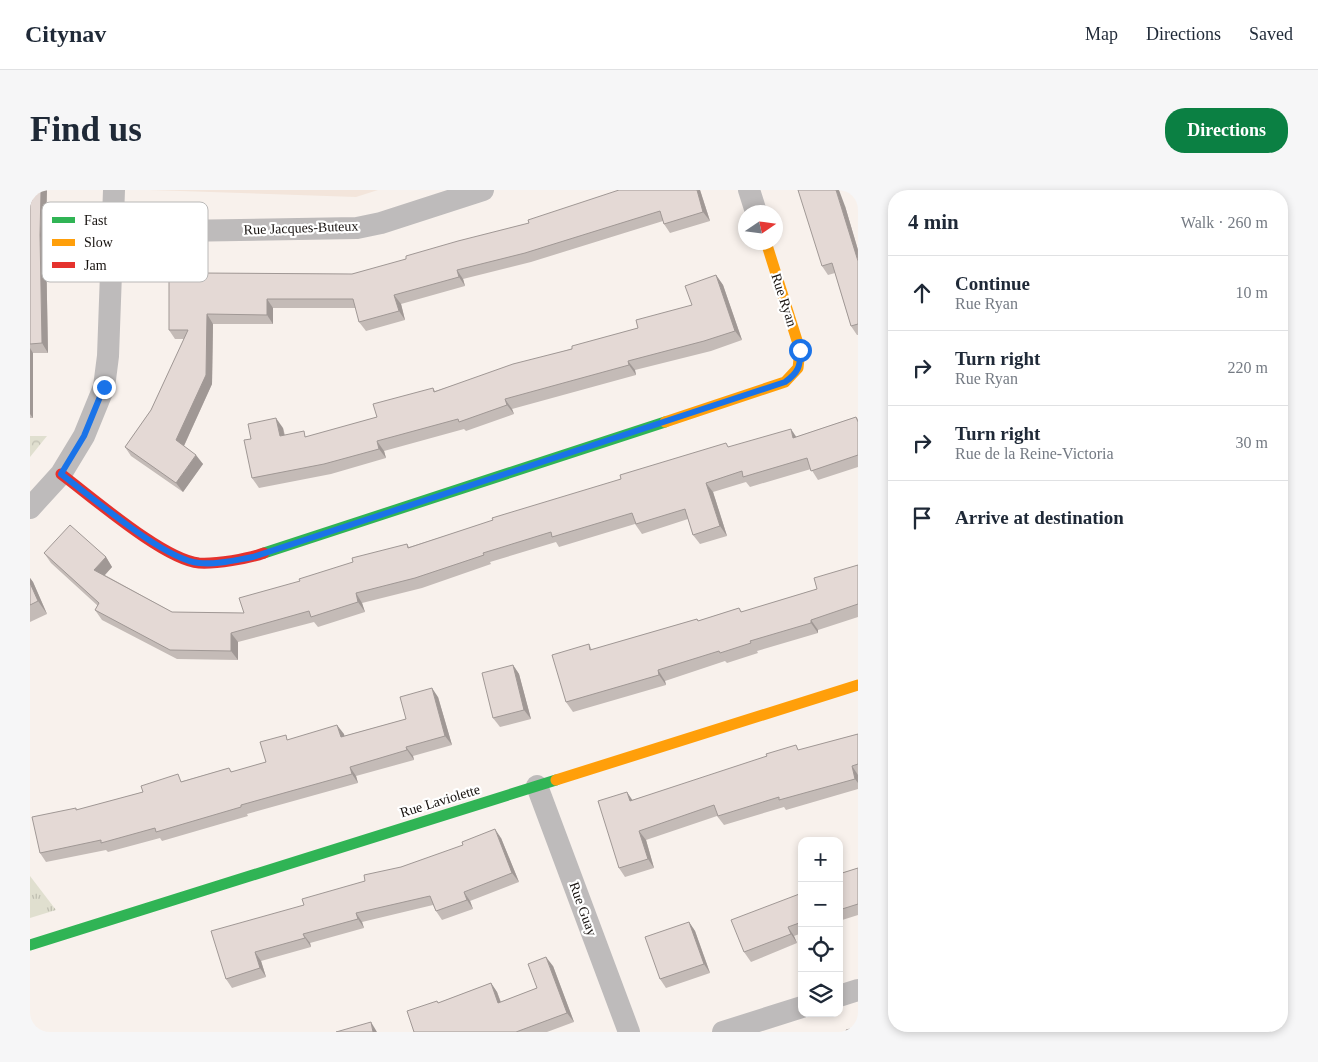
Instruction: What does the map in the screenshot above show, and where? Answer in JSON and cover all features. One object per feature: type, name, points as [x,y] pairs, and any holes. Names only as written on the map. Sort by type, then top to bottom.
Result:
[{"type":"street","name":"Rue Jacques-Buteux","points":[[208,230],[357,228],[381,223],[483,190]]},
{"type":"street","points":[[749,190],[754,205]]},
{"type":"street","name":"Rue Ryan","points":[[61,474],[166,552],[199,563],[253,557],[785,382],[797,374],[801,362],[800,350],[769,250]]},
{"type":"street","points":[[30,508],[61,474],[84,436],[104,387],[108,356],[111,282]]},
{"type":"street","name":"Rue Laviolette","points":[[30,945],[858,685]]},
{"type":"street","name":"Rue Guay","points":[[537,786],[629,1032]]},
{"type":"street","points":[[843,995],[858,990]]},
{"type":"street","points":[[723,1032],[798,1008]]},
{"type":"shaded area","points":[[150,190],[378,190],[356,197]]},
{"type":"green space","points":[[30,436],[47,436],[30,457]]},
{"type":"green space","points":[[30,876],[56,910],[30,918]]},
{"type":"building","points":[[30,190],[41,190],[42,343],[30,344]]},
{"type":"building","points":[[619,190],[697,190],[703,212],[664,224],[660,211],[525,253],[457,270],[459,277],[394,295],[399,311],[359,322],[353,299],[267,299],[267,315],[207,314],[206,375],[176,440],[196,455],[176,483],[125,447],[151,410],[188,330],[169,330],[169,282],[208,282],[208,273],[352,274],[406,259],[406,256],[458,241],[529,223],[528,220]]},
{"type":"building","points":[[798,190],[836,190],[858,261],[858,324],[851,326],[832,263],[822,266]]},
{"type":"building","points":[[716,275],[735,331],[628,361],[629,365],[505,399],[507,405],[459,422],[458,419],[377,441],[379,449],[324,464],[252,478],[244,440],[251,439],[248,424],[276,418],[280,436],[304,431],[305,437],[377,417],[373,404],[433,388],[434,392],[513,364],[572,349],[572,346],[638,328],[636,320],[692,305],[685,286]]},
{"type":"building","points":[[856,417],[858,422],[858,455],[811,471],[807,458],[743,477],[742,471],[706,483],[720,526],[693,535],[685,509],[636,524],[632,513],[552,537],[551,532],[483,553],[484,555],[415,578],[356,593],[358,602],[311,617],[309,611],[231,633],[231,651],[170,650],[95,610],[99,603],[44,553],[70,525],[106,557],[94,570],[172,612],[244,613],[239,598],[300,581],[299,579],[353,562],[352,558],[407,544],[408,548],[493,520],[492,518],[621,479],[620,475],[726,443],[728,447],[791,429],[793,438]]},
{"type":"building","points":[[858,565],[858,604],[811,620],[811,623],[750,641],[751,643],[658,670],[659,675],[566,702],[552,655],[589,644],[590,650],[739,608],[741,612],[817,589],[814,578]]},
{"type":"building","points":[[30,583],[38,601],[30,605]]},
{"type":"building","points":[[513,665],[524,710],[493,718],[482,673]]},
{"type":"building","points":[[432,688],[445,736],[406,747],[407,750],[350,767],[352,774],[241,805],[241,807],[156,832],[155,828],[101,843],[101,840],[40,853],[32,817],[76,808],[76,810],[143,792],[141,786],[178,774],[181,782],[229,768],[231,772],[266,762],[260,742],[286,735],[287,740],[337,725],[341,737],[406,719],[400,697]]},
{"type":"building","points":[[858,734],[858,764],[852,766],[855,779],[779,800],[779,797],[718,816],[714,805],[639,831],[648,859],[619,868],[598,801],[627,792],[630,801],[796,745],[798,750]]},
{"type":"building","points":[[495,829],[512,873],[464,892],[467,900],[436,911],[430,896],[356,913],[358,919],[303,934],[305,938],[255,952],[260,968],[226,979],[211,931],[304,905],[302,899],[365,881],[364,875],[401,867],[463,845],[462,842]]},
{"type":"building","points":[[858,868],[858,904],[843,909],[843,882],[843,873]]},
{"type":"building","points":[[798,895],[798,923],[788,927],[791,934],[744,952],[731,920]]},
{"type":"building","points":[[689,922],[704,964],[660,979],[645,937]]},
{"type":"building","points":[[546,957],[567,1013],[516,1032],[414,1032],[407,1011],[437,1001],[438,1003],[491,983],[498,1003],[537,988],[528,964]]},
{"type":"building","points":[[371,1022],[373,1032],[336,1032]]},
{"type":"building","points":[[858,1027],[858,1032],[847,1032],[846,1030]]},
{"type":"traffic: fast","points":[[264,553],[665,422]]},
{"type":"traffic: fast","points":[[30,945],[556,780]]},
{"type":"traffic: slow","points":[[665,422],[785,382],[798,368],[800,350],[769,250]]},
{"type":"traffic: slow","points":[[556,780],[858,685]]},
{"type":"traffic: jam","points":[[61,474],[148,540],[184,559],[199,563],[214,563],[264,553]]},
{"type":"route","points":[[104,387],[84,436],[61,474],[166,552],[199,563],[212,563],[253,557],[785,382],[797,374],[801,362],[800,350]]}]
